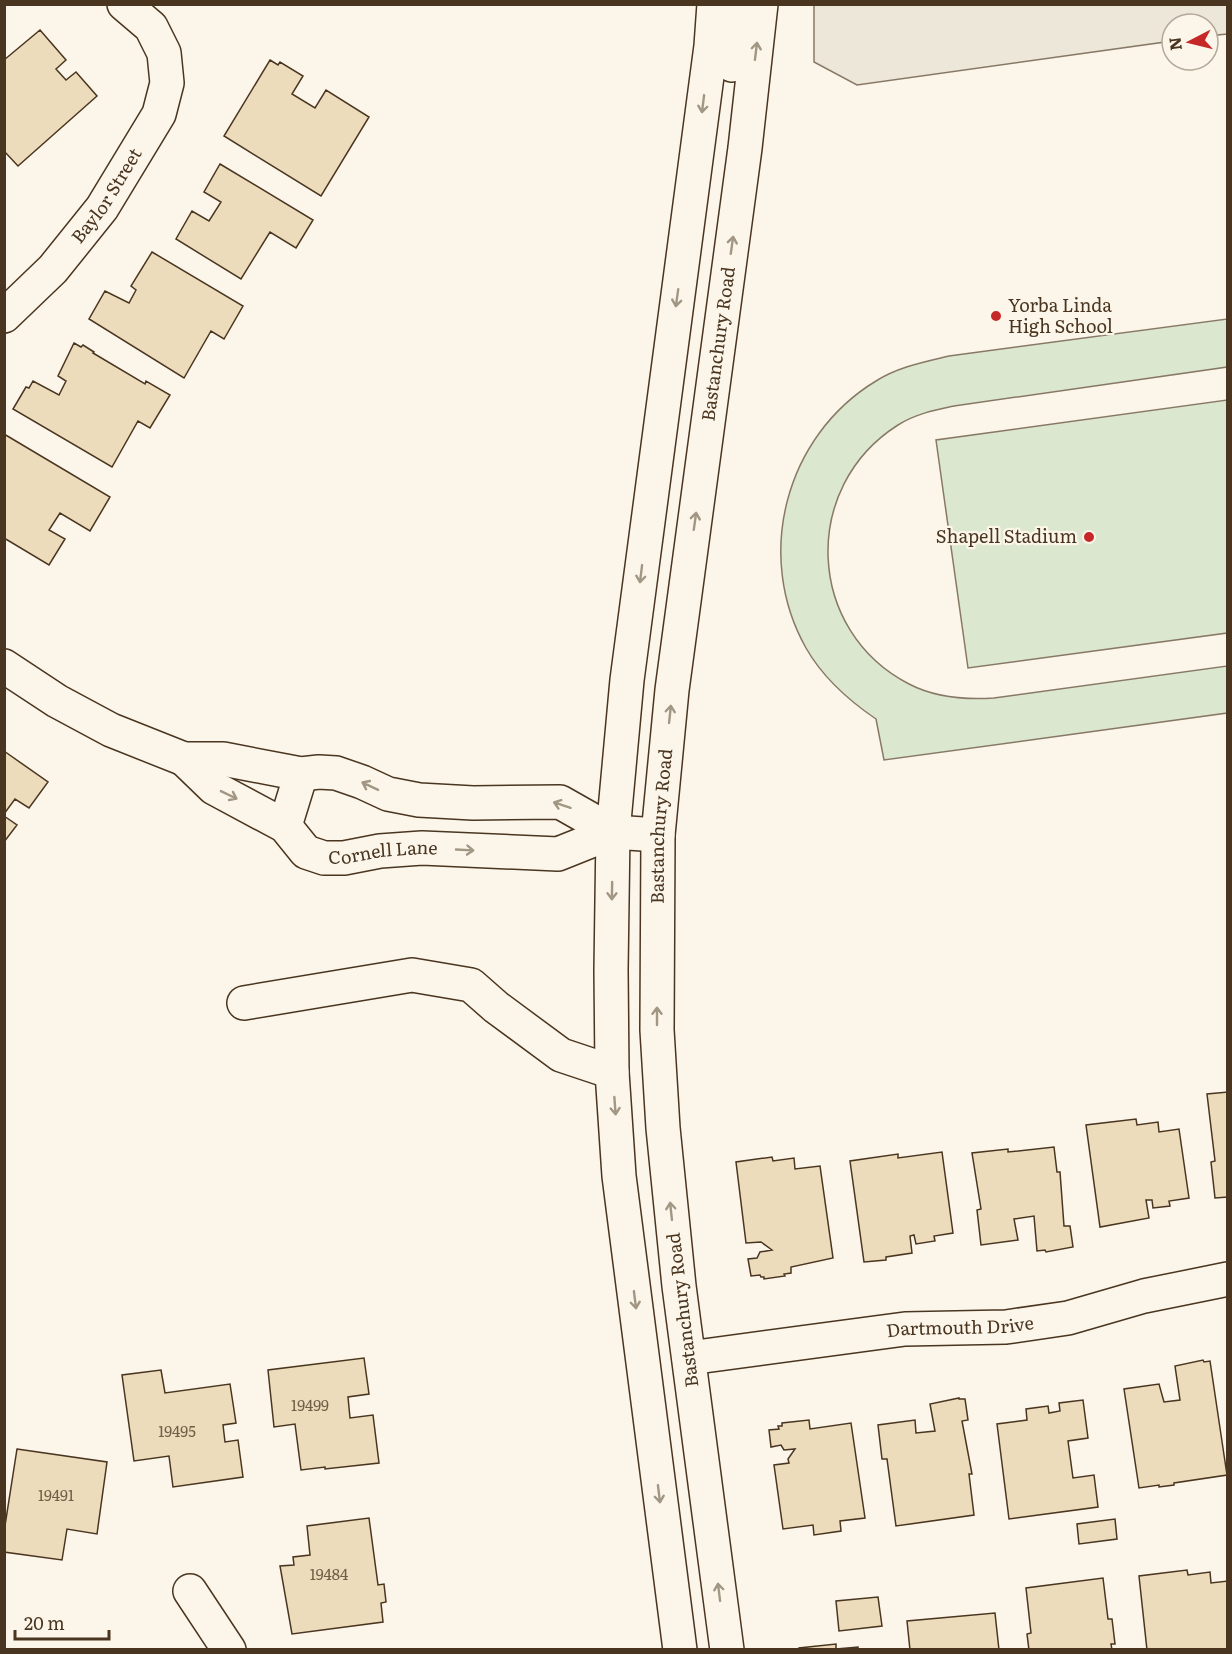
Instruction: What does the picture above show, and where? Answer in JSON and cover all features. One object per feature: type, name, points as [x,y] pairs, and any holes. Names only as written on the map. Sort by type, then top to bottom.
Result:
[{"type":"main road","name":"Baylor Street","points":[[4,316],[53,269],[102,208],[159,114],[166,84],[164,53],[151,27],[124,4]]},
{"type":"main road","points":[[680,1650],[619,1176],[612,1072],[613,832],[627,680],[709,57],[714,4]]},
{"type":"main road","points":[[738,4],[732,70],[737,94],[749,113]]},
{"type":"main road","name":"Bastanchury Road","points":[[727,1650],[689,1358],[663,1128],[657,1030],[658,835],[672,690],[749,113],[761,4]]},
{"type":"main road","name":"Cornell Lane","points":[[4,666],[57,701],[111,730],[184,759],[223,759],[301,774],[336,773],[388,794],[419,800],[473,803],[560,802],[613,832]]},
{"type":"main road","name":"Cornell Lane","points":[[184,759],[214,788],[285,826],[306,852],[324,858],[344,858],[380,851],[422,848],[558,854],[613,832],[658,835]]},
{"type":"main road","points":[[285,826],[301,774]]},
{"type":"main road","points":[[244,1003],[412,975],[471,985],[561,1055],[612,1072]]},
{"type":"main road","name":"Dartmouth Drive","points":[[689,1358],[905,1329],[1006,1327],[1068,1318],[1144,1296],[1227,1279]]},
{"type":"main road","points":[[190,1591],[229,1650]]},
{"type":"green space","points":[[1227,319],[1227,367],[954,406],[918,415],[898,425],[866,452],[844,484],[831,520],[828,558],[834,595],[850,630],[875,660],[919,689],[951,697],[994,698],[1227,666],[1227,713],[884,760],[876,719],[837,688],[806,648],[790,612],[782,575],[781,538],[787,501],[800,465],[819,433],[845,404],[876,381],[893,372],[921,363],[949,356]]},
{"type":"green space","name":"Shapell Stadium","points":[[1227,400],[1227,633],[968,668],[936,440]]},
{"type":"shaded area","points":[[814,5],[1227,5],[1227,34],[1220,35],[1220,12],[1160,12],[1160,43],[857,85],[814,62]]},
{"type":"building","points":[[40,30],[66,60],[56,69],[66,80],[76,72],[97,96],[18,166],[4,151],[4,60]]},
{"type":"building","points":[[270,60],[278,65],[280,62],[303,76],[292,94],[315,108],[326,90],[369,117],[321,196],[224,136]]},
{"type":"building","points":[[220,164],[313,220],[296,248],[270,232],[241,279],[176,239],[192,211],[209,221],[221,202],[204,192]]},
{"type":"building","points":[[152,252],[243,306],[224,339],[211,331],[184,378],[89,319],[105,291],[129,303],[136,290],[131,286]]},
{"type":"building","points":[[74,343],[81,347],[83,345],[145,384],[146,381],[170,395],[150,428],[138,421],[112,467],[13,409],[26,387],[29,388],[33,381],[59,395],[66,381],[58,376]]},
{"type":"building","points":[[4,434],[110,497],[90,531],[60,513],[49,530],[65,539],[49,565],[4,538]]},
{"type":"building","points":[[4,751],[48,782],[29,808],[15,799],[4,814]]},
{"type":"building","points":[[4,816],[17,825],[4,842]]},
{"type":"building","points":[[1228,1092],[1228,1197],[1215,1198],[1211,1162],[1215,1161],[1207,1094]]},
{"type":"building","points":[[1136,1119],[1137,1125],[1158,1122],[1159,1132],[1179,1129],[1189,1198],[1169,1201],[1170,1206],[1153,1208],[1152,1200],[1146,1200],[1149,1218],[1100,1227],[1086,1125]]},
{"type":"building","points":[[1054,1147],[1057,1172],[1060,1172],[1064,1226],[1070,1226],[1073,1247],[1046,1252],[1045,1250],[1037,1251],[1034,1216],[1014,1219],[1018,1240],[981,1245],[977,1210],[981,1209],[972,1153]]},
{"type":"building","points":[[942,1152],[953,1233],[934,1236],[935,1241],[916,1244],[914,1235],[910,1236],[912,1253],[886,1257],[886,1260],[864,1262],[850,1161],[898,1154],[898,1158]]},
{"type":"building","points":[[772,1157],[773,1161],[794,1158],[795,1169],[820,1166],[833,1258],[791,1267],[791,1273],[784,1274],[785,1276],[764,1279],[760,1275],[751,1276],[748,1259],[757,1258],[760,1252],[772,1250],[761,1242],[746,1243],[736,1162]]},
{"type":"building","points":[[364,1358],[369,1394],[348,1397],[350,1418],[373,1415],[379,1463],[301,1470],[295,1424],[274,1427],[268,1370]]},
{"type":"building","points":[[1203,1360],[1204,1362],[1210,1361],[1227,1475],[1174,1483],[1174,1485],[1139,1488],[1124,1389],[1159,1384],[1164,1402],[1180,1400],[1175,1366]]},
{"type":"building","points":[[161,1370],[165,1393],[230,1384],[236,1423],[223,1425],[225,1442],[238,1440],[243,1477],[173,1487],[169,1456],[134,1461],[122,1375]]},
{"type":"building","points":[[959,1398],[965,1399],[968,1420],[962,1421],[972,1474],[969,1474],[974,1515],[896,1526],[887,1459],[882,1459],[878,1425],[915,1420],[916,1433],[935,1431],[930,1404]]},
{"type":"building","points":[[1083,1400],[1088,1438],[1068,1441],[1073,1478],[1094,1475],[1098,1507],[1009,1519],[997,1424],[1027,1420],[1026,1409],[1048,1406],[1049,1413],[1060,1411],[1059,1403]]},
{"type":"building","points":[[809,1420],[810,1429],[851,1423],[865,1518],[840,1521],[841,1531],[814,1535],[813,1525],[783,1529],[774,1465],[789,1463],[788,1459],[795,1449],[784,1450],[781,1445],[771,1447],[769,1430],[779,1429],[778,1426],[782,1426],[782,1423]]},
{"type":"building","points":[[17,1449],[107,1462],[97,1534],[67,1529],[62,1560],[4,1552],[4,1532]]},
{"type":"building","points":[[369,1518],[378,1585],[384,1584],[386,1602],[381,1603],[383,1622],[292,1634],[280,1566],[294,1565],[293,1557],[310,1555],[307,1526]]},
{"type":"building","points":[[1115,1519],[1117,1539],[1079,1544],[1077,1524]]},
{"type":"building","points":[[1187,1570],[1188,1575],[1210,1572],[1211,1583],[1228,1581],[1228,1650],[1147,1650],[1139,1576]]},
{"type":"building","points":[[1103,1578],[1108,1619],[1112,1619],[1115,1644],[1111,1644],[1112,1650],[1029,1650],[1027,1634],[1031,1633],[1026,1588]]},
{"type":"building","points":[[878,1597],[882,1626],[839,1631],[836,1601]]},
{"type":"building","points":[[995,1613],[999,1650],[910,1650],[907,1621]]},
{"type":"building","points":[[836,1644],[836,1649],[858,1647],[858,1650],[799,1650],[799,1648]]},
{"type":"place","name":"Yorba Linda High School","points":[[996,316]]},
{"type":"place","name":"Shapell Stadium","points":[[1089,537]]}]
